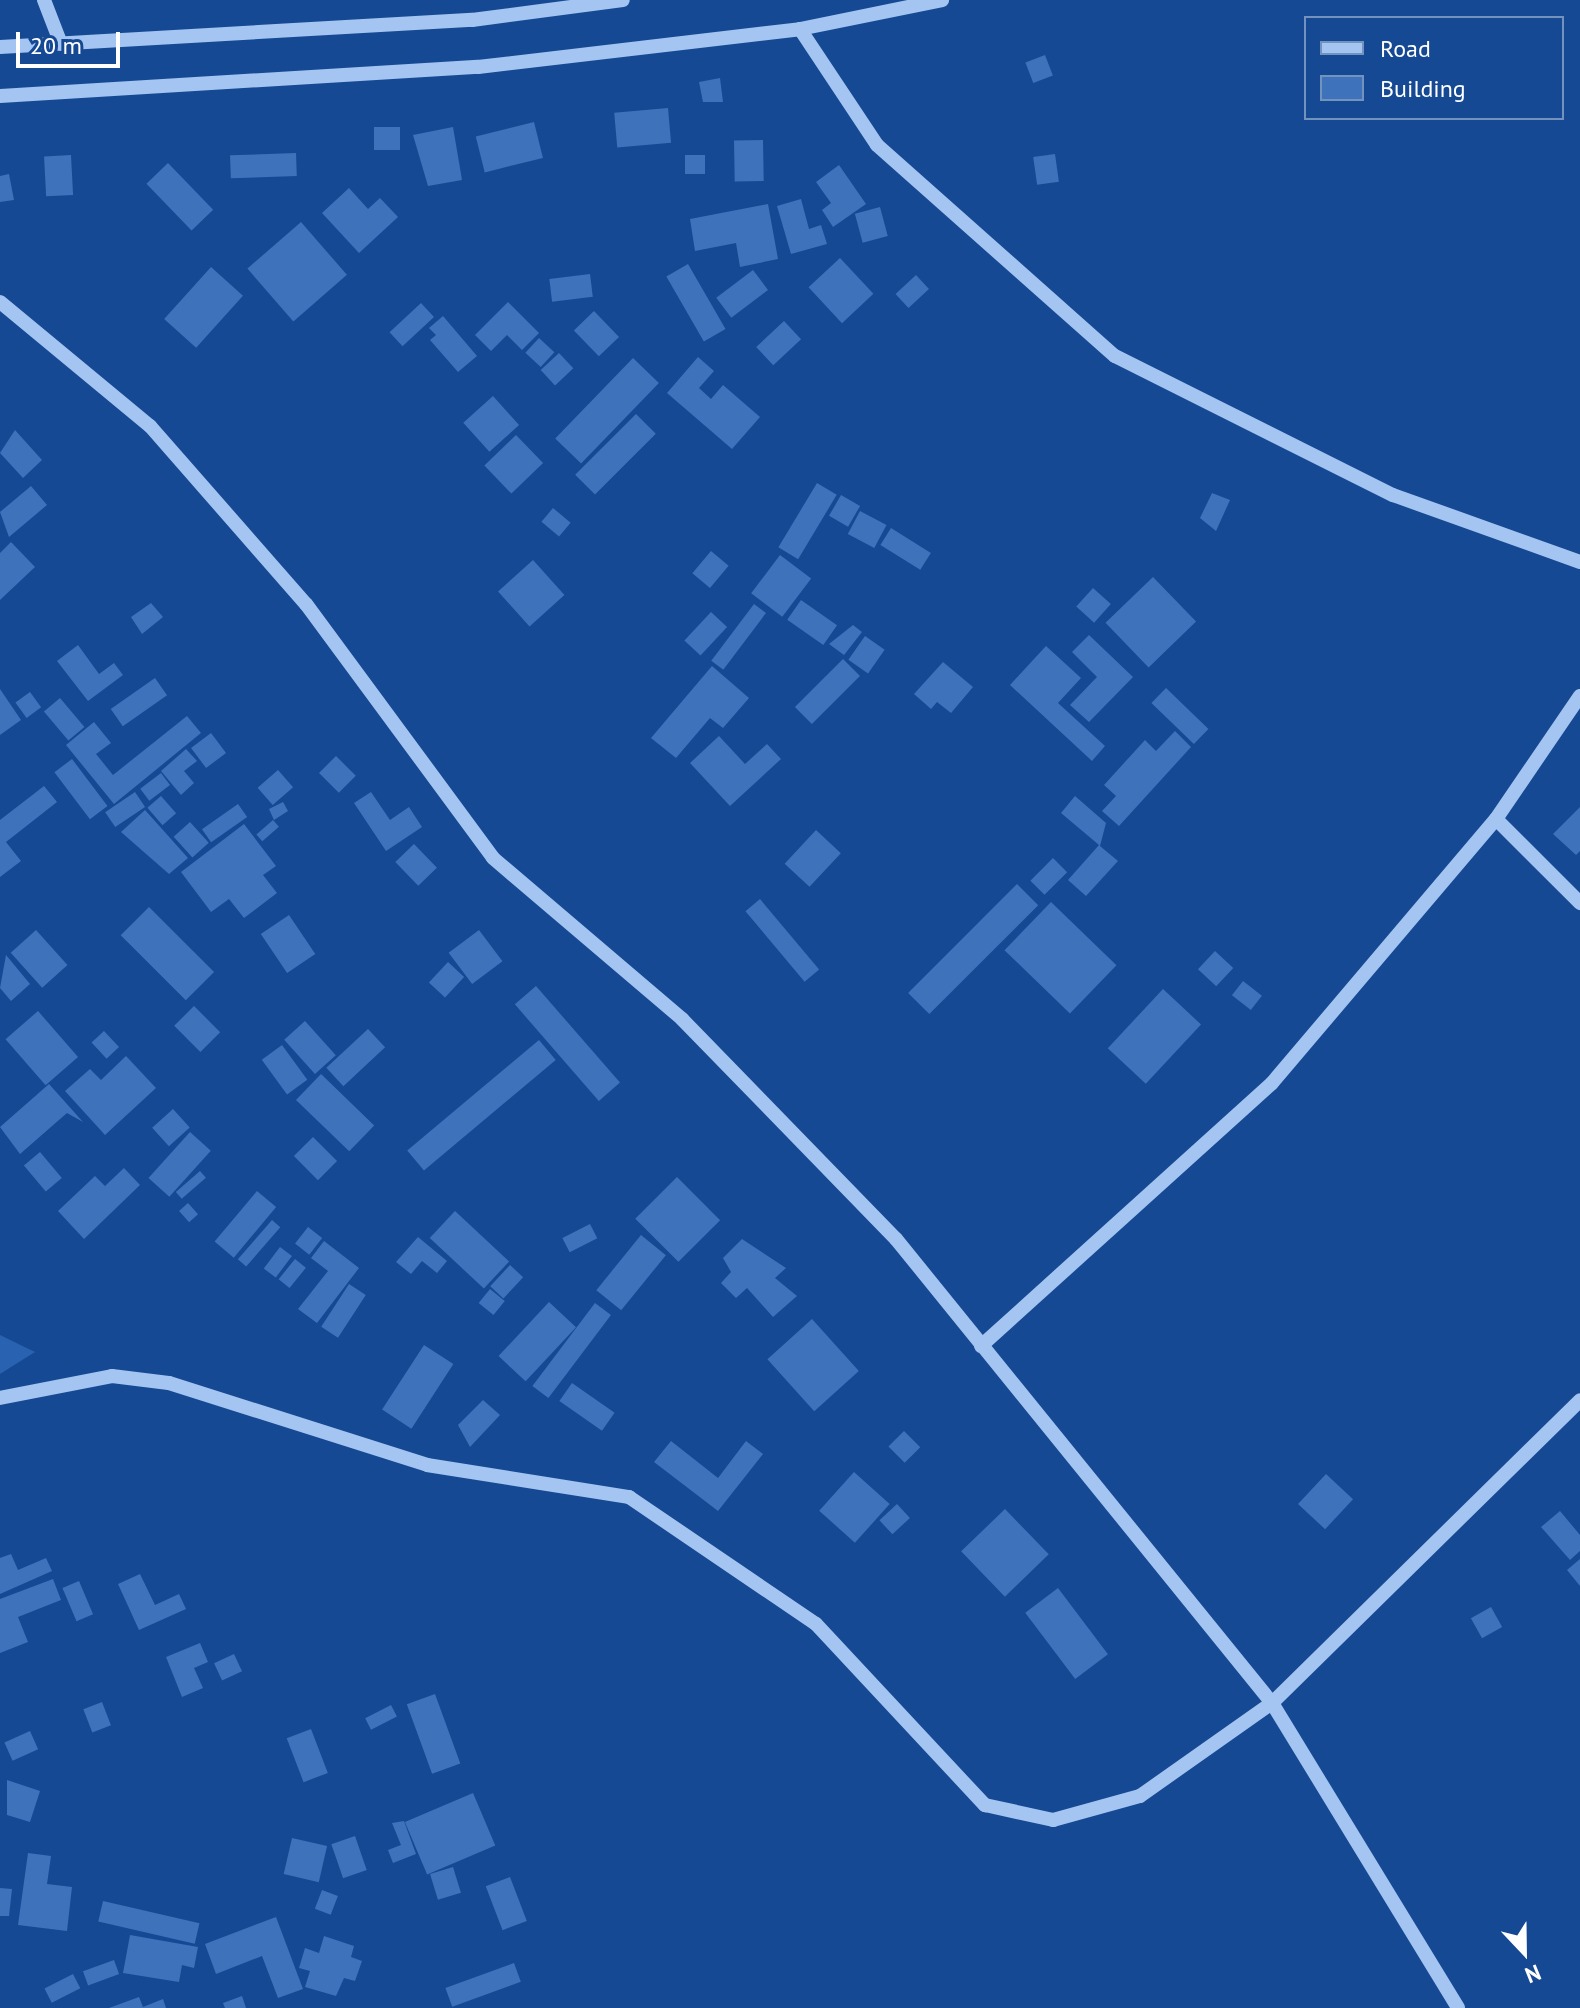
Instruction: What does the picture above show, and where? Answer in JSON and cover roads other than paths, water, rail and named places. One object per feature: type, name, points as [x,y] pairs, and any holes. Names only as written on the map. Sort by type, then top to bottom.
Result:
[{"type":"street","points":[[44,0],[61,44]]},
{"type":"street","points":[[0,47],[457,21],[623,0]]},
{"type":"street","points":[[0,96],[295,83],[800,29],[942,0]]},
{"type":"street","points":[[800,29],[877,145],[1115,356],[1393,495],[1580,562]]},
{"type":"street","points":[[2,306],[150,426],[306,604],[493,858],[682,1019],[896,1239],[1272,1703],[1458,2008]]},
{"type":"street","points":[[981,1346],[1272,1083],[1496,819],[1580,696]]},
{"type":"street","points":[[1496,819],[1580,903]]},
{"type":"street","points":[[0,1398],[112,1376],[169,1383],[427,1465],[629,1497],[816,1624],[985,1805],[1053,1820],[1140,1796],[1272,1703],[1580,1400]]}]
